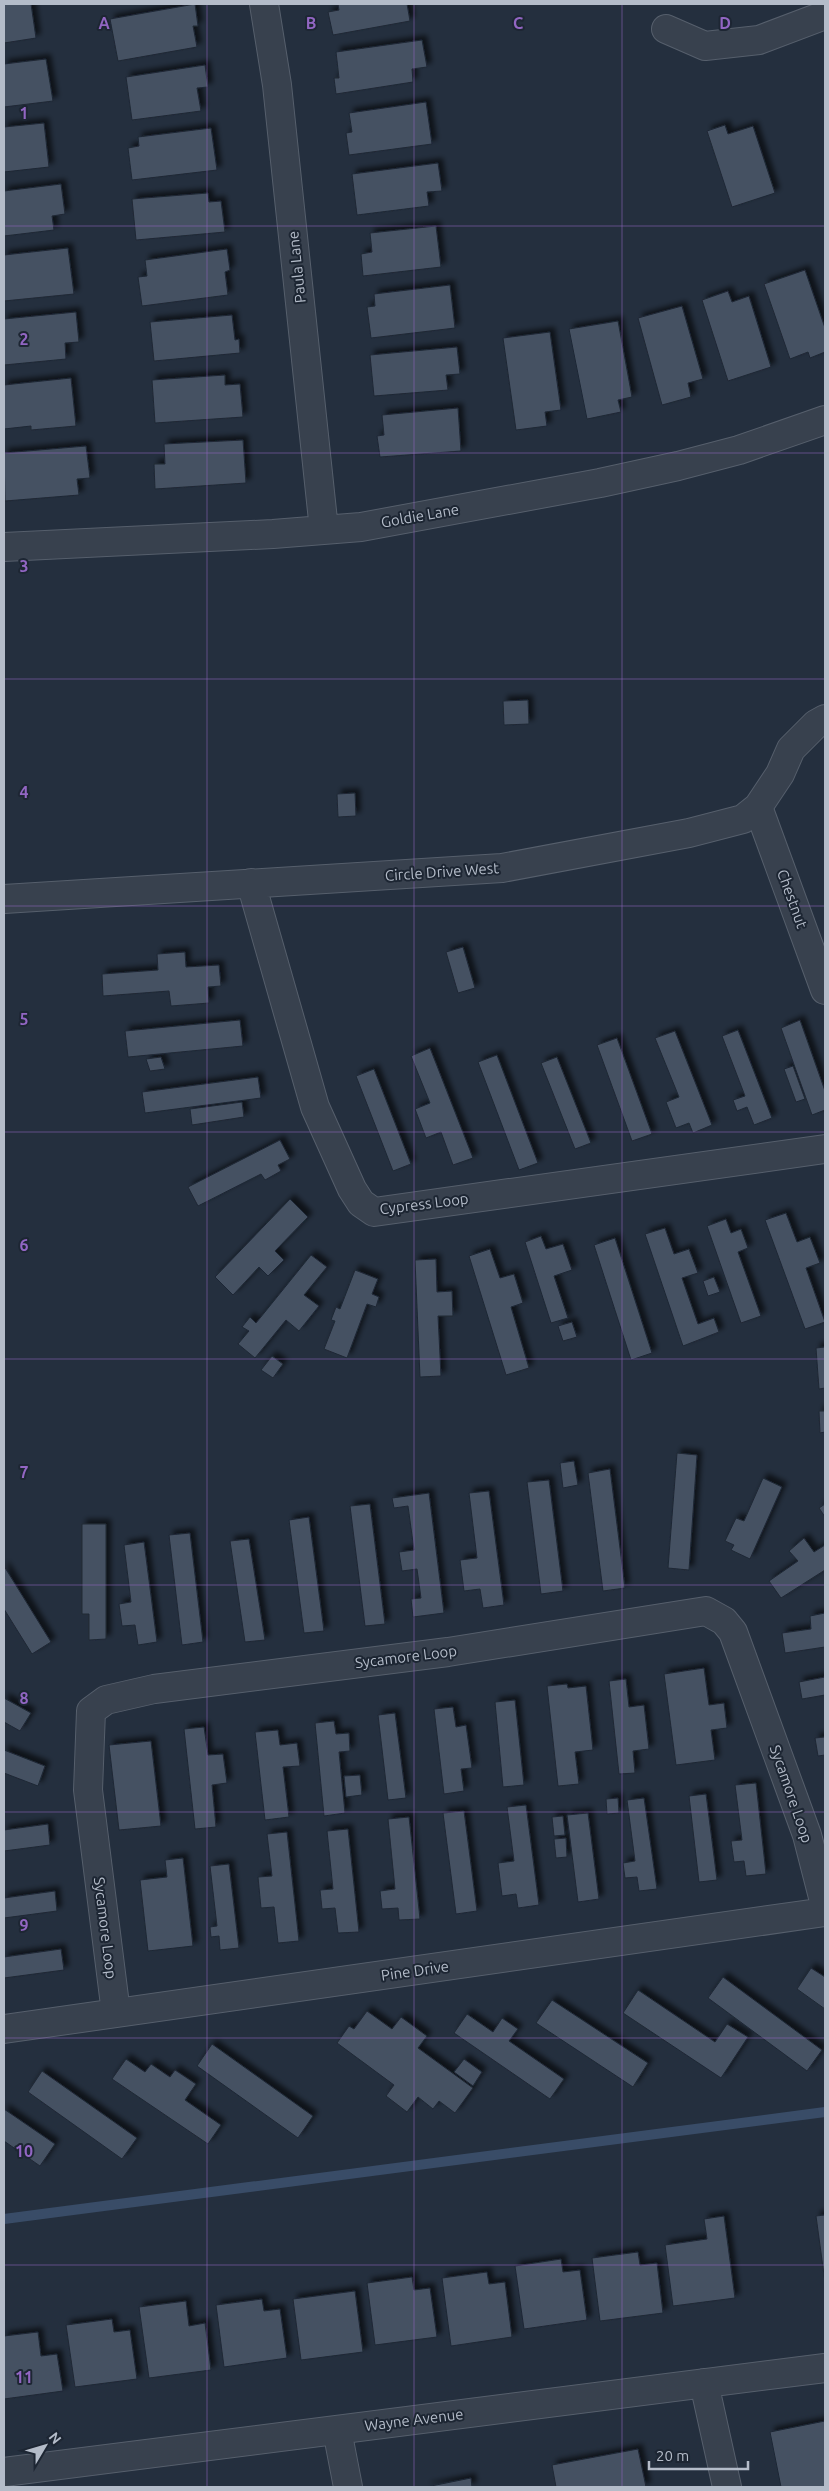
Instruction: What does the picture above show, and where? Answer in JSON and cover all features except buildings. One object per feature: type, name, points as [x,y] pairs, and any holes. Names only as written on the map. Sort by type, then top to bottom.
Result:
[{"type":"street","name":"Paula Lane","points":[[264,4],[277,85],[324,530]]},
{"type":"street","points":[[666,29],[705,46],[759,40],[825,15]]},
{"type":"street","name":"Goldie Lane","points":[[4,547],[361,527],[661,470],[739,450],[825,420]]},
{"type":"street","name":"Circle Drive West","points":[[4,899],[502,868],[689,833],[743,819],[758,807],[780,774],[792,749],[816,724],[825,719]]},
{"type":"street","name":"Chestnut","points":[[758,807],[825,990]]},
{"type":"street","name":"Cypress Loop","points":[[251,884],[315,1107],[352,1188],[361,1203],[374,1212],[825,1149]]},
{"type":"street","name":"Sycamore Loop","points":[[116,2013],[88,1790],[91,1710],[106,1700],[154,1689],[448,1652],[706,1611],[724,1621],[732,1632],[807,1835],[825,1905]]},
{"type":"street","name":"Pine Drive","points":[[4,2029],[825,1912]]},
{"type":"street","name":"Wayne Avenue","points":[[4,2472],[825,2368]]},
{"type":"street","points":[[704,2383],[727,2487]]},
{"type":"street","points":[[337,2430],[348,2487]]},
{"type":"waterway","points":[[4,2219],[825,2112]]}]
